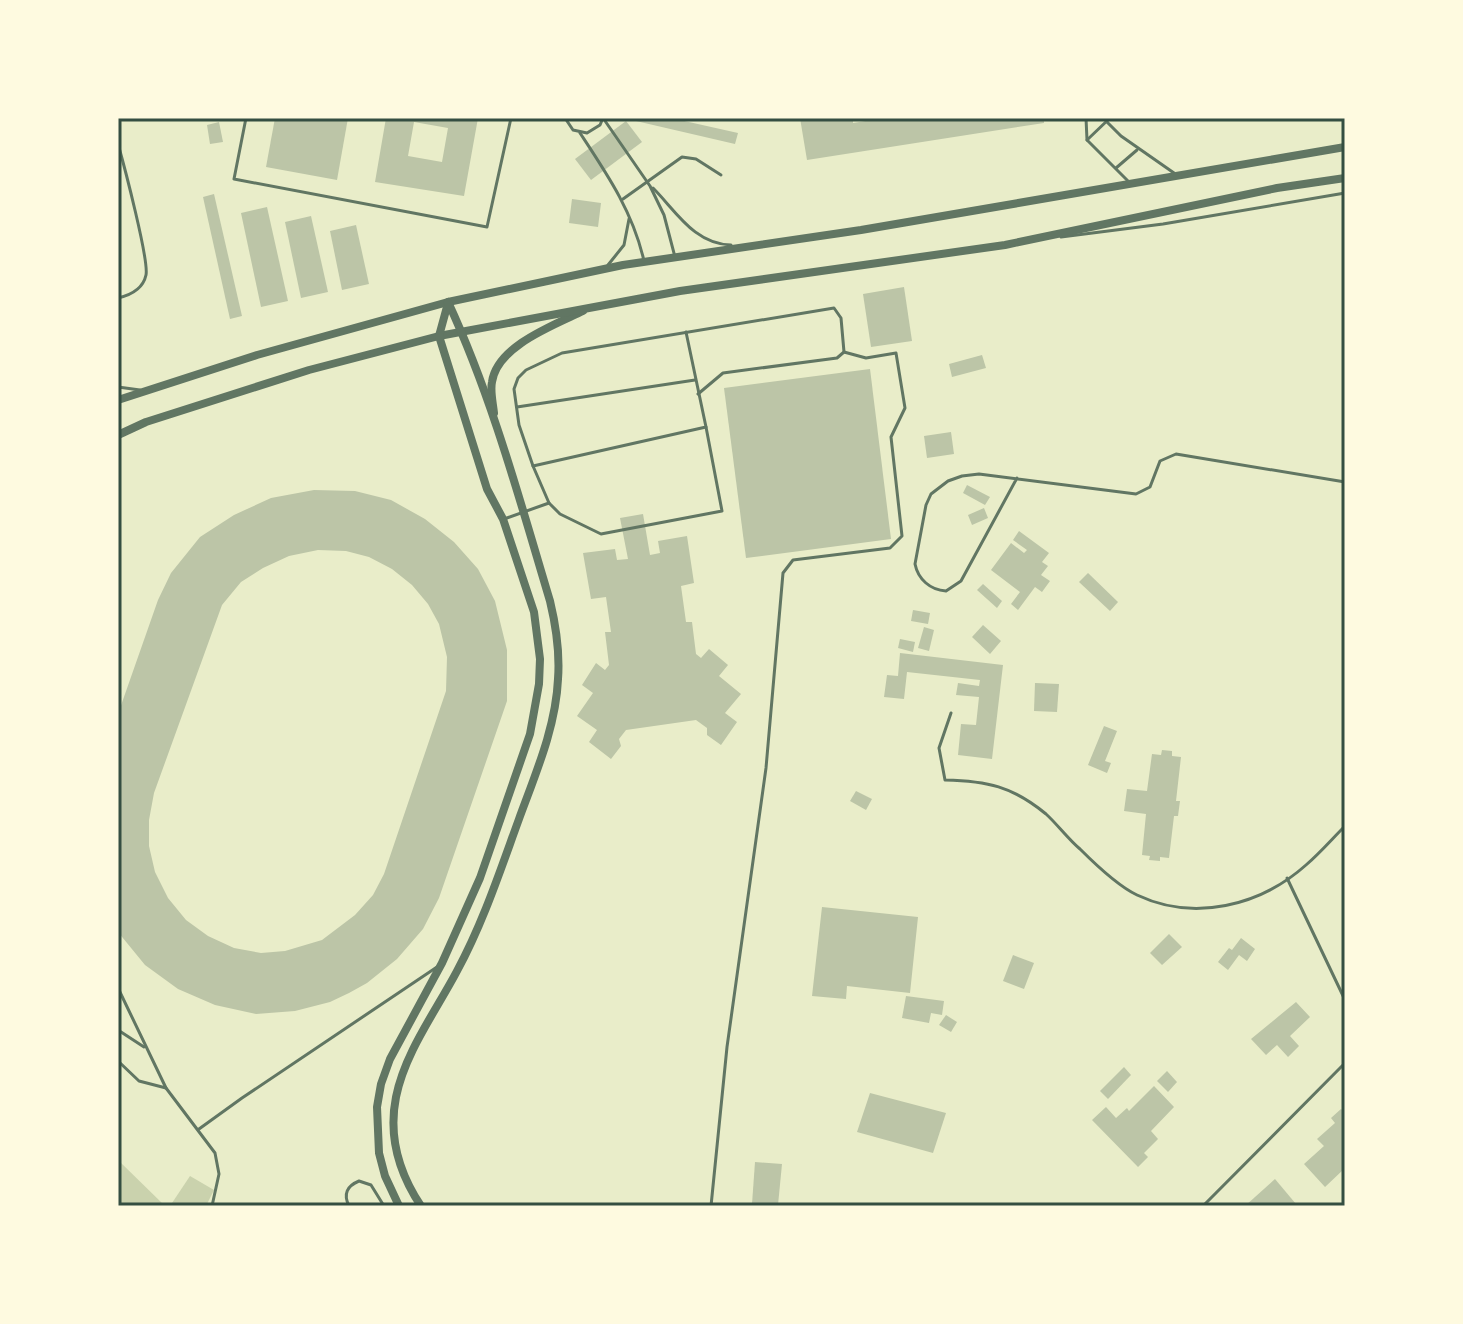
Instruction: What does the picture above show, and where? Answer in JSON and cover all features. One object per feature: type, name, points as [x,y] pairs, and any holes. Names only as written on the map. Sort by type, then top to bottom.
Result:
[{"type":"street","points":[[118,400],[257,355],[448,302],[604,269],[861,230],[1345,147]]},
{"type":"street","points":[[118,435],[146,422],[309,370],[439,336],[680,291],[1005,245],[1277,188],[1345,178]]},
{"type":"street","points":[[421,1206],[401,1172],[395,1148],[393,1123],[400,1079],[469,949],[490,899],[539,763],[558,681],[556,625],[524,512],[462,333],[448,302]]},
{"type":"street","points":[[399,1206],[385,1176],[379,1153],[377,1107],[381,1084],[390,1059],[442,963],[480,878],[530,734],[540,659],[534,612],[503,519],[487,489],[439,336],[448,302]]},
{"type":"street","points":[[494,426],[492,381],[500,362],[526,340],[594,306]]},
{"type":"lane","points":[[246,118],[234,179],[487,227],[511,118]]},
{"type":"lane","points":[[565,118],[573,130],[580,133],[594,131],[603,118],[650,186],[664,215],[675,257]]},
{"type":"lane","points":[[1086,118],[1087,140],[1130,183]]},
{"type":"lane","points":[[1087,140],[1108,120],[1138,149],[1177,175]]},
{"type":"lane","points":[[580,133],[623,199],[638,235],[644,262]]},
{"type":"lane","points":[[118,144],[147,267],[140,287],[118,298]]},
{"type":"lane","points":[[1116,168],[1138,149]]},
{"type":"lane","points":[[623,199],[682,157],[696,159],[721,175]]},
{"type":"lane","points":[[650,186],[684,224],[699,235],[723,245],[755,246]]},
{"type":"lane","points":[[1005,245],[1163,224],[1345,193]]},
{"type":"lane","points":[[604,269],[624,245],[630,215]]},
{"type":"lane","points":[[686,332],[722,511],[601,534],[560,514],[549,503],[533,466],[515,407],[514,389],[518,378],[526,370],[562,353],[686,332],[834,308],[841,318],[844,352]]},
{"type":"lane","points":[[698,394],[723,373],[837,358],[844,352]]},
{"type":"lane","points":[[711,1206],[727,1047],[766,768],[783,573],[793,560],[890,548],[902,536],[891,437],[905,408],[896,353],[866,358],[844,352]]},
{"type":"lane","points":[[515,407],[695,380]]},
{"type":"lane","points":[[118,387],[143,390]]},
{"type":"lane","points":[[533,466],[706,427]]},
{"type":"lane","points":[[1017,478],[961,581],[946,591],[926,584],[917,571],[915,556],[926,505],[931,494],[948,481],[962,476],[979,474],[1017,478],[1141,494],[1150,487],[1160,461],[1176,454],[1345,482]]},
{"type":"lane","points":[[503,519],[549,503]]},
{"type":"lane","points":[[951,713],[939,748],[945,780],[981,781],[1009,790],[1046,814],[1079,849],[1135,894],[1161,903],[1200,910],[1254,900],[1305,867],[1345,826]]},
{"type":"lane","points":[[1287,878],[1345,1000]]},
{"type":"lane","points":[[199,1129],[442,963]]},
{"type":"lane","points":[[118,988],[166,1088],[215,1153],[219,1174],[212,1206]]},
{"type":"lane","points":[[118,1030],[144,1047]]},
{"type":"lane","points":[[118,1061],[139,1081],[166,1088]]},
{"type":"lane","points":[[1203,1206],[1345,1063]]},
{"type":"lane","points":[[349,1206],[346,1193],[359,1181],[371,1185],[384,1206]]},
{"type":"green space","points":[[118,1160],[165,1206],[118,1206]]},
{"type":"green space","points":[[190,1176],[214,1190],[206,1206],[170,1206]]},
{"type":"building","points":[[275,118],[348,118],[337,180],[266,167]]},
{"type":"building","points":[[386,118],[478,118],[464,196],[375,182]],"holes":[[[414,122],[448,128],[442,162],[408,156]]]},
{"type":"building","points":[[623,118],[671,118],[738,133],[735,144]]},
{"type":"building","points":[[800,118],[853,118],[853,123],[884,118],[1044,118],[1044,123],[807,160]]},
{"type":"building","points":[[626,121],[642,142],[591,180],[575,159]]},
{"type":"building","points":[[219,122],[223,142],[210,144],[207,125]]},
{"type":"building","points":[[214,194],[242,316],[230,319],[203,197]]},
{"type":"building","points":[[572,199],[601,203],[598,227],[569,223]]},
{"type":"building","points":[[267,207],[288,301],[261,307],[241,213]]},
{"type":"building","points":[[311,216],[328,292],[301,298],[285,222]]},
{"type":"building","points":[[356,225],[369,284],[342,290],[330,231]]},
{"type":"building","points":[[904,287],[912,341],[871,347],[863,294]]},
{"type":"building","points":[[982,355],[986,368],[952,377],[949,364]]},
{"type":"building","points":[[870,369],[891,539],[746,558],[724,388]]},
{"type":"building","points":[[951,432],[954,454],[927,458],[924,436]]},
{"type":"building","points":[[967,485],[990,497],[985,505],[963,493]]},
{"type":"building","points":[[314,490],[355,491],[391,500],[425,519],[454,542],[478,569],[495,601],[507,650],[507,701],[439,898],[423,929],[397,959],[349,993],[330,1002],[295,1011],[256,1014],[215,1005],[178,989],[145,965],[118,932],[118,714],[158,600],[171,573],[200,537],[234,515],[271,498]],"holes":[[[318,550],[346,551],[369,557],[392,569],[412,585],[428,604],[439,624],[447,657],[446,691],[384,874],[373,895],[355,915],[322,940],[285,951],[261,953],[234,948],[208,936],[186,920],[168,898],[155,872],[149,846],[149,820],[154,793],[222,605],[241,582],[289,556]]]},
{"type":"building","points":[[984,508],[988,518],[972,525],[968,515]]},
{"type":"building","points":[[643,514],[650,555],[660,553],[658,541],[687,536],[694,583],[681,586],[686,622],[692,622],[696,654],[701,658],[709,649],[728,665],[719,676],[741,694],[725,713],[737,722],[721,745],[707,735],[707,728],[696,720],[626,730],[619,739],[621,746],[611,759],[589,742],[597,730],[577,716],[593,693],[582,685],[596,663],[605,670],[609,665],[605,632],[611,632],[606,597],[591,599],[583,553],[615,549],[617,560],[628,559],[620,518]]},
{"type":"building","points":[[1019,531],[1049,553],[1042,562],[1048,566],[1041,575],[1050,581],[1042,592],[1035,587],[1018,610],[1011,604],[1020,592],[991,570],[1011,543],[1024,553],[1027,550],[1013,540]]},
{"type":"building","points":[[1088,573],[1118,602],[1110,611],[1079,582]]},
{"type":"building","points":[[983,584],[1002,601],[997,608],[977,590]]},
{"type":"building","points":[[913,610],[930,613],[928,624],[911,621]]},
{"type":"building","points":[[983,625],[1001,641],[990,654],[972,637]]},
{"type":"building","points":[[924,627],[934,630],[929,651],[918,648]]},
{"type":"building","points":[[900,639],[915,642],[913,652],[898,648]]},
{"type":"building","points":[[900,653],[1003,665],[992,759],[958,755],[961,724],[976,725],[979,697],[956,695],[958,683],[979,686],[980,680],[907,672],[904,699],[884,697],[887,675],[898,676]]},
{"type":"building","points":[[1035,683],[1059,684],[1057,712],[1034,711]]},
{"type":"building","points":[[1104,726],[1117,731],[1105,761],[1111,763],[1107,773],[1088,765]]},
{"type":"building","points":[[1162,750],[1172,751],[1172,756],[1181,757],[1176,801],[1180,801],[1178,816],[1174,816],[1169,858],[1160,857],[1160,861],[1149,860],[1150,856],[1142,855],[1146,814],[1124,811],[1127,789],[1147,791],[1152,754],[1161,755]]},
{"type":"building","points":[[856,791],[872,799],[866,810],[850,801]]},
{"type":"building","points":[[822,907],[918,917],[910,993],[847,986],[846,999],[812,996]]},
{"type":"building","points":[[1169,934],[1182,947],[1162,965],[1150,953]]},
{"type":"building","points":[[1241,938],[1255,949],[1247,961],[1239,955],[1228,970],[1218,962]]},
{"type":"building","points":[[1013,955],[1034,963],[1024,989],[1003,981]]},
{"type":"building","points":[[906,996],[944,1001],[942,1015],[931,1013],[929,1023],[902,1018]]},
{"type":"building","points":[[1296,1002],[1310,1017],[1290,1036],[1299,1046],[1288,1057],[1277,1045],[1266,1055],[1251,1039]]},
{"type":"building","points":[[946,1015],[957,1022],[951,1032],[939,1025]]},
{"type":"building","points":[[1124,1067],[1131,1075],[1108,1099],[1100,1091]]},
{"type":"building","points":[[1167,1071],[1177,1082],[1168,1092],[1157,1081]]},
{"type":"building","points":[[1154,1086],[1174,1107],[1151,1131],[1158,1139],[1144,1153],[1148,1157],[1138,1167],[1092,1120],[1106,1107],[1116,1118],[1127,1108],[1129,1111]]},
{"type":"building","points":[[870,1093],[946,1113],[933,1153],[857,1132]]},
{"type":"building","points":[[1341,1109],[1345,1113],[1344,1169],[1325,1187],[1304,1164],[1324,1146],[1317,1139],[1335,1123],[1331,1118]]},
{"type":"building","points":[[755,1162],[782,1164],[778,1205],[752,1204]]},
{"type":"building","points":[[1275,1179],[1296,1204],[1294,1206],[1245,1206]]}]
